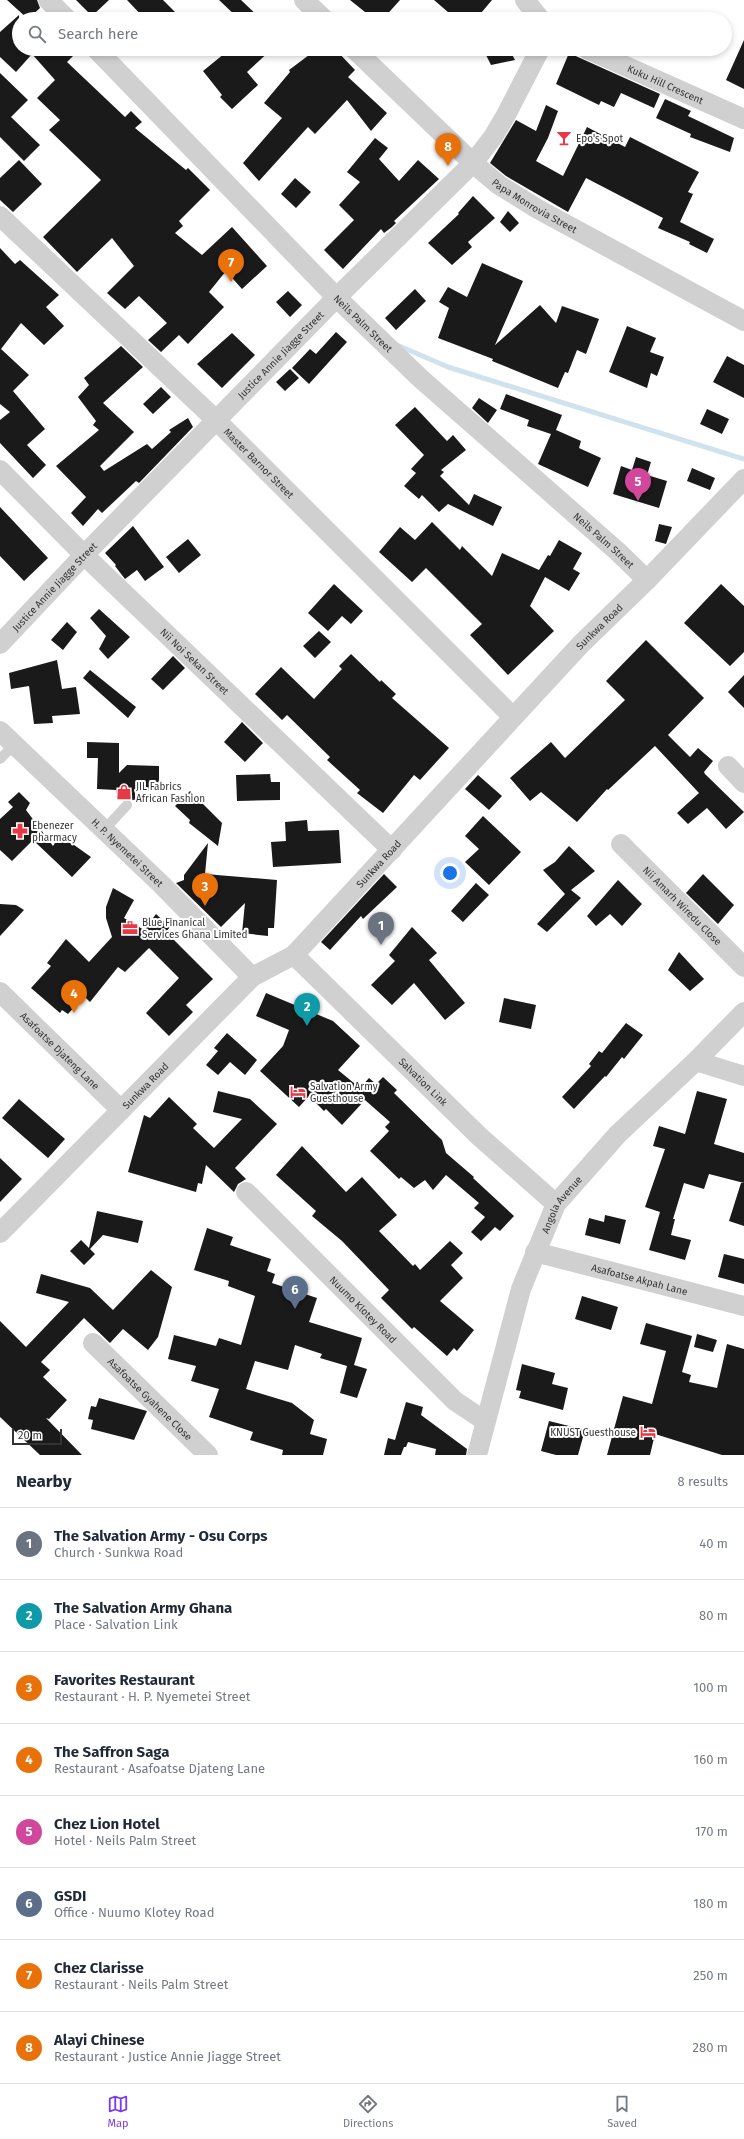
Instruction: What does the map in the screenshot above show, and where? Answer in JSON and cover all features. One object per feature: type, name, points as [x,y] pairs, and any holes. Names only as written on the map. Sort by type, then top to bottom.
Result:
[{"type":"street","points":[[48,0],[60,12]]},
{"type":"street","points":[[304,0],[317,12]]},
{"type":"street","points":[[525,0],[534,12]]},
{"type":"street","name":"Neils Palm Street","points":[[103,56],[338,297],[420,378],[618,550],[647,580]]},
{"type":"street","name":"Papa Monrovia Street","points":[[361,56],[473,163],[499,185],[536,208],[744,321]]},
{"type":"street","name":"Justice Annie Jiagge Street","points":[[0,644],[84,555],[338,297],[473,163],[494,137],[536,56]]},
{"type":"street","name":"Kuku Hill Crescent","points":[[603,56],[744,119]]},
{"type":"street","name":"Master Barnor Street","points":[[0,216],[217,421],[513,717]]},
{"type":"street","name":"Nii Noi Sekan Street","points":[[0,470],[84,555],[392,850]]},
{"type":"street","name":"Sunkwa Road","points":[[0,1233],[252,977],[294,955],[581,644],[647,580],[744,479]]},
{"type":"street","name":"H. P. Nyemetei Street","points":[[0,731],[103,831],[161,884],[252,977]]},
{"type":"street","points":[[728,766],[744,783]]},
{"type":"street","name":"Nii Amarh Wiredu Close","points":[[621,844],[744,968]]},
{"type":"street","name":"Salvation Link","points":[[294,955],[480,1137],[556,1204]]},
{"type":"street","name":"Asafoatse Djateng Lane","points":[[0,992],[120,1110]]},
{"type":"street","name":"Angola Avenue","points":[[477,1455],[521,1289],[556,1204],[618,1134],[696,1061],[744,1012]]},
{"type":"street","points":[[696,1061],[744,1076]]},
{"type":"street","name":"Nuumo Klotey Road","points":[[246,1192],[455,1400],[485,1421]]},
{"type":"street","name":"Asafoatse Akpah Lane","points":[[535,1252],[744,1306]]},
{"type":"street","name":"Asafoatse Gyahene Close","points":[[93,1343],[208,1455]]},
{"type":"lane","points":[[0,759],[14,745]]},
{"type":"lane","points":[[103,831],[127,805]]},
{"type":"building","points":[[7,0],[37,0],[40,8],[36,12],[20,12]]},
{"type":"building","points":[[76,0],[109,0],[96,12],[88,12]]},
{"type":"building","points":[[127,0],[163,0],[175,12],[138,12]]},
{"type":"building","points":[[219,0],[241,0],[254,12],[232,12]]},
{"type":"building","points":[[350,0],[400,0],[389,12],[365,12]]},
{"type":"building","points":[[434,0],[492,0],[482,12],[448,12]]},
{"type":"building","points":[[12,21],[12,56],[30,56],[16,72],[0,57],[0,32]]},
{"type":"building","points":[[744,40],[744,89],[726,80]]},
{"type":"building","points":[[34,56],[73,56],[67,62],[125,117],[131,111],[142,122],[135,128],[186,170],[188,168],[210,190],[179,221],[183,226],[175,233],[202,255],[232,227],[267,266],[242,289],[226,271],[209,292],[224,307],[188,344],[179,335],[161,352],[148,340],[167,323],[139,296],[125,309],[107,293],[134,266],[112,238],[77,272],[43,237],[101,180],[49,130],[60,120],[37,98],[55,80]]},
{"type":"building","points":[[221,56],[264,56],[247,72],[258,85],[232,109],[220,97],[222,95],[203,71]]},
{"type":"building","points":[[308,56],[342,56],[355,70],[348,77],[387,113],[371,131],[347,100],[315,134],[308,127],[259,181],[243,163],[282,118],[264,103],[290,72],[289,70]]},
{"type":"building","points":[[486,56],[513,56],[515,60],[491,65]]},
{"type":"building","points":[[568,56],[576,56],[660,94],[654,108],[621,93],[614,107],[601,101],[599,105],[556,84]]},
{"type":"building","points":[[0,73],[28,100],[11,117],[40,145],[24,161],[0,137]]},
{"type":"building","points":[[665,99],[691,111],[688,116],[734,138],[730,152],[690,137],[691,134],[656,118]]},
{"type":"building","points":[[546,105],[558,111],[548,138],[536,161],[563,176],[587,127],[625,147],[630,137],[699,172],[688,192],[693,194],[680,222],[714,239],[707,253],[689,244],[690,242],[658,228],[663,218],[586,178],[568,212],[506,176],[490,163],[516,120],[536,131]]},
{"type":"building","points":[[375,138],[388,148],[379,159],[399,181],[418,160],[439,179],[394,221],[396,223],[392,227],[384,233],[381,229],[343,269],[324,250],[354,220],[339,205],[360,182],[347,172]]},
{"type":"building","points":[[19,160],[42,184],[13,212],[0,200],[0,178]]},
{"type":"building","points":[[295,178],[311,192],[296,208],[281,194]]},
{"type":"building","points":[[473,196],[495,218],[468,242],[472,247],[452,265],[428,243],[459,214],[458,213]]},
{"type":"building","points":[[508,211],[519,223],[510,232],[500,222]]},
{"type":"building","points":[[0,248],[15,264],[20,260],[59,295],[46,307],[64,326],[44,345],[21,323],[1,349],[29,375],[13,391],[45,429],[27,445],[46,465],[33,478],[0,443],[0,420],[10,412],[0,404]]},
{"type":"building","points":[[482,263],[523,281],[495,345],[540,305],[556,323],[562,306],[599,319],[586,354],[577,350],[568,373],[565,372],[558,388],[492,361],[493,359],[438,338],[449,308],[439,302],[448,287],[467,297]]},
{"type":"building","points":[[415,289],[426,301],[396,330],[385,318]]},
{"type":"building","points":[[288,291],[302,305],[290,317],[276,302]]},
{"type":"building","points":[[627,326],[656,338],[650,352],[664,357],[657,376],[651,373],[647,388],[609,372]]},
{"type":"building","points":[[336,332],[347,342],[309,384],[292,368],[310,349],[316,354]]},
{"type":"building","points":[[232,333],[255,355],[222,388],[197,364]]},
{"type":"building","points":[[121,346],[143,367],[103,403],[134,432],[100,466],[104,471],[147,444],[152,449],[171,432],[169,430],[188,418],[193,427],[139,483],[136,481],[102,513],[98,509],[83,526],[71,513],[86,497],[56,466],[99,430],[93,425],[96,421],[78,397],[89,385],[84,378]]},
{"type":"building","points":[[727,356],[744,365],[744,398],[713,382]]},
{"type":"building","points":[[290,369],[299,378],[285,391],[276,382]]},
{"type":"building","points":[[161,387],[171,397],[153,414],[143,404]]},
{"type":"building","points":[[506,394],[562,415],[556,430],[581,441],[579,448],[601,458],[588,487],[538,464],[551,434],[527,426],[529,420],[500,409]]},
{"type":"building","points":[[479,398],[497,410],[488,423],[472,408]]},
{"type":"building","points":[[415,407],[447,441],[453,435],[466,450],[441,470],[444,472],[440,476],[469,505],[474,494],[502,507],[493,526],[448,504],[439,512],[422,495],[419,499],[404,486],[416,473],[411,469],[424,455],[395,425]]},
{"type":"building","points":[[707,409],[729,419],[722,434],[700,424]]},
{"type":"building","points":[[636,457],[651,462],[647,475],[667,481],[659,508],[613,494],[621,466],[632,470]]},
{"type":"building","points":[[692,468],[715,478],[710,490],[687,481]]},
{"type":"building","points":[[0,507],[48,558],[24,581],[0,556]]},
{"type":"building","points":[[432,522],[460,550],[462,546],[492,576],[502,553],[539,570],[548,555],[550,556],[559,540],[582,553],[573,569],[580,573],[569,591],[545,577],[530,606],[554,631],[508,675],[470,635],[482,624],[426,568],[412,582],[379,552],[400,527],[415,540]]},
{"type":"building","points":[[659,524],[672,527],[666,544],[655,541]]},
{"type":"building","points":[[133,526],[164,567],[145,581],[137,570],[125,579],[115,566],[116,565],[105,553]]},
{"type":"building","points":[[188,539],[201,555],[179,573],[166,557]]},
{"type":"building","points":[[334,584],[363,611],[351,624],[342,616],[328,631],[308,613]]},
{"type":"building","points":[[721,584],[744,606],[744,652],[730,666],[684,623]]},
{"type":"building","points":[[99,609],[130,637],[108,659],[99,649],[106,636],[90,618]]},
{"type":"building","points":[[67,622],[77,632],[63,650],[51,640]]},
{"type":"building","points":[[319,631],[331,642],[315,658],[303,646]]},
{"type":"building","points":[[646,640],[704,698],[668,735],[690,757],[698,748],[713,761],[704,772],[705,774],[744,812],[726,829],[707,808],[688,824],[677,813],[699,793],[655,746],[608,790],[607,789],[577,822],[541,792],[530,801],[510,778],[551,742],[565,758],[625,700],[606,681]]},
{"type":"building","points":[[351,654],[380,682],[381,680],[396,694],[392,698],[449,748],[420,780],[414,775],[383,813],[357,793],[360,790],[327,760],[330,757],[287,715],[282,720],[255,694],[281,667],[314,699],[342,669],[339,666]]},
{"type":"building","points":[[173,656],[185,668],[163,690],[151,679]]},
{"type":"building","points":[[57,660],[62,689],[76,687],[80,714],[52,716],[53,723],[34,724],[29,686],[11,689],[9,673]]},
{"type":"building","points":[[90,670],[136,707],[128,718],[83,678]]},
{"type":"building","points":[[744,675],[744,708],[728,692]]},
{"type":"building","points":[[242,722],[263,743],[245,762],[224,742]]},
{"type":"building","points":[[87,742],[119,743],[119,773],[127,765],[159,766],[159,791],[135,790],[135,800],[116,799],[116,790],[97,789],[98,758],[87,758]]},
{"type":"building","points":[[270,774],[271,782],[280,782],[280,800],[237,801],[236,775]]},
{"type":"building","points":[[478,775],[502,796],[489,810],[465,789]]},
{"type":"building","points":[[190,791],[222,823],[218,846],[189,823],[190,820],[175,806]]},
{"type":"building","points":[[19,792],[30,803],[26,810],[53,846],[60,835],[91,857],[72,877],[33,840],[12,861],[0,850],[0,819],[13,807],[8,802]]},
{"type":"building","points":[[483,816],[521,852],[489,885],[465,862],[479,849],[465,836]]},
{"type":"building","points":[[307,820],[308,831],[339,830],[341,863],[273,867],[271,842],[286,841],[285,822]]},
{"type":"building","points":[[208,843],[205,874],[277,880],[274,928],[268,928],[268,936],[242,933],[245,903],[221,927],[176,883],[184,880],[184,875]]},
{"type":"building","points":[[569,846],[595,871],[571,890],[581,898],[547,932],[537,924],[565,894],[543,870],[555,862]]},
{"type":"building","points":[[384,874],[397,887],[363,919],[361,916],[330,950],[321,942]]},
{"type":"building","points":[[703,874],[734,905],[718,924],[686,893]]},
{"type":"building","points":[[618,880],[642,904],[622,926],[610,914],[596,926],[587,916]]},
{"type":"building","points":[[476,883],[489,895],[463,922],[451,911]]},
{"type":"building","points":[[113,888],[134,900],[124,918],[144,930],[156,914],[170,927],[166,932],[213,979],[186,1005],[193,1012],[169,1036],[146,1013],[179,978],[149,948],[125,972],[118,967],[90,1002],[84,996],[68,1014],[62,1010],[60,1013],[31,988],[51,966],[47,963],[66,939],[89,962],[112,937],[106,918],[106,907]]},
{"type":"building","points":[[0,904],[16,905],[24,910],[0,936]]},
{"type":"building","points":[[412,927],[437,953],[429,960],[465,1003],[445,1020],[414,983],[392,1005],[371,985],[395,961],[389,955]]},
{"type":"building","points":[[679,952],[704,979],[690,991],[668,970]]},
{"type":"building","points":[[266,993],[333,1021],[360,1046],[338,1070],[360,1088],[369,1078],[376,1084],[383,1077],[397,1090],[394,1093],[442,1140],[446,1153],[474,1177],[473,1178],[514,1216],[500,1231],[495,1227],[481,1241],[471,1232],[485,1217],[474,1208],[479,1203],[446,1175],[433,1190],[425,1180],[414,1188],[401,1177],[399,1179],[370,1151],[389,1131],[385,1127],[390,1122],[365,1100],[342,1125],[326,1109],[324,1111],[309,1096],[299,1107],[260,1071],[283,1046],[289,1030],[256,1016]]},
{"type":"building","points":[[504,998],[536,1005],[531,1029],[499,1022]]},
{"type":"building","points":[[626,1023],[643,1035],[624,1059],[622,1057],[606,1077],[605,1076],[574,1109],[562,1097],[591,1066],[589,1064],[599,1051],[602,1053]]},
{"type":"building","points":[[227,1033],[257,1060],[245,1075],[230,1062],[218,1075],[206,1065],[218,1051],[214,1048]]},
{"type":"building","points":[[218,1091],[250,1099],[277,1124],[235,1168],[246,1179],[238,1184],[234,1192],[206,1165],[202,1184],[198,1183],[196,1192],[128,1172],[144,1115],[150,1118],[169,1097],[197,1124],[193,1128],[214,1148],[242,1119],[213,1112]]},
{"type":"building","points":[[697,1091],[727,1099],[714,1144],[744,1153],[744,1183],[709,1174],[704,1189],[684,1183],[673,1219],[675,1219],[671,1235],[691,1240],[685,1260],[649,1250],[660,1212],[645,1207],[665,1149],[653,1146],[659,1126],[685,1134]]},
{"type":"building","points":[[19,1099],[65,1139],[48,1158],[2,1118]]},
{"type":"building","points":[[302,1146],[346,1192],[362,1177],[397,1215],[379,1231],[413,1266],[415,1264],[420,1270],[450,1241],[463,1253],[451,1265],[463,1278],[440,1301],[474,1330],[457,1351],[454,1348],[447,1356],[414,1327],[412,1329],[381,1298],[389,1290],[342,1241],[312,1216],[316,1211],[276,1175]]},
{"type":"building","points":[[0,1158],[22,1179],[0,1202]]},
{"type":"building","points":[[741,1183],[744,1183],[744,1226],[729,1221]]},
{"type":"building","points":[[97,1211],[143,1221],[138,1243],[103,1235],[90,1249],[95,1254],[84,1265],[70,1251],[81,1240],[89,1248]]},
{"type":"building","points":[[605,1215],[626,1220],[620,1244],[585,1235],[589,1218],[604,1222]]},
{"type":"building","points":[[207,1228],[233,1237],[230,1245],[271,1259],[267,1271],[275,1274],[272,1283],[317,1298],[309,1322],[362,1338],[354,1365],[367,1369],[357,1398],[340,1393],[347,1366],[320,1358],[322,1354],[295,1345],[288,1370],[255,1361],[246,1389],[292,1403],[314,1420],[310,1434],[327,1439],[323,1455],[282,1455],[283,1450],[250,1440],[253,1432],[209,1417],[219,1389],[191,1381],[196,1366],[168,1359],[174,1335],[216,1346],[219,1338],[241,1345],[255,1296],[228,1286],[229,1281],[194,1270]]},
{"type":"building","points":[[724,1254],[744,1259],[744,1284],[718,1277]]},
{"type":"building","points":[[151,1270],[172,1287],[158,1337],[148,1350],[123,1329],[110,1343],[84,1318],[41,1362],[50,1370],[43,1377],[67,1400],[49,1419],[46,1418],[82,1455],[40,1455],[0,1417],[0,1321],[26,1347],[69,1302],[36,1293],[41,1274],[90,1288],[113,1310]]},
{"type":"building","points":[[582,1296],[618,1307],[611,1330],[575,1319]]},
{"type":"building","points":[[646,1323],[692,1336],[682,1372],[691,1375],[689,1382],[717,1388],[727,1344],[744,1349],[744,1455],[722,1455],[655,1434],[650,1455],[607,1455],[623,1396],[652,1404],[666,1351],[640,1344]]},
{"type":"building","points":[[697,1334],[717,1340],[713,1352],[694,1347]]},
{"type":"building","points":[[522,1364],[555,1373],[552,1384],[568,1388],[563,1410],[519,1398],[521,1391],[516,1390]]},
{"type":"building","points":[[99,1398],[147,1411],[134,1440],[91,1429],[93,1420],[88,1419],[91,1406],[96,1407]]},
{"type":"building","points":[[406,1402],[423,1407],[421,1415],[467,1449],[466,1455],[435,1455],[436,1449],[408,1442],[401,1455],[384,1455],[388,1438],[395,1440]]},
{"type":"building","points":[[549,1421],[585,1430],[578,1455],[556,1455],[541,1451]]},
{"type":"waterway","points":[[397,345],[448,367],[744,459]]},
{"type":"place","name":"Epo's Spot","points":[[564,138]]},
{"type":"place","name":"Alayi Chinese","points":[[448,166]]},
{"type":"place","name":"Chez Clarisse","points":[[231,282]]},
{"type":"place","name":"Chez Lion Hotel","points":[[638,501]]},
{"type":"place","name":"JIL Fabrics African Fashion","points":[[124,792]]},
{"type":"place","name":"Ebenezer pharmacy","points":[[20,831]]},
{"type":"place","name":"Favorites Restaurant","points":[[205,906]]},
{"type":"place","name":"Blue Finanical Services Ghana Limited","points":[[130,928]]},
{"type":"place","name":"The Salvation Army - Osu Corps","points":[[381,945]]},
{"type":"place","name":"The Saffron Saga","points":[[74,1013]]},
{"type":"place","name":"The Salvation Army Ghana","points":[[307,1026]]},
{"type":"place","name":"Salvation Army Guesthouse","points":[[298,1092]]},
{"type":"place","name":"GSDI","points":[[295,1309]]},
{"type":"place","name":"KNUST Guesthouse","points":[[648,1432]]}]
